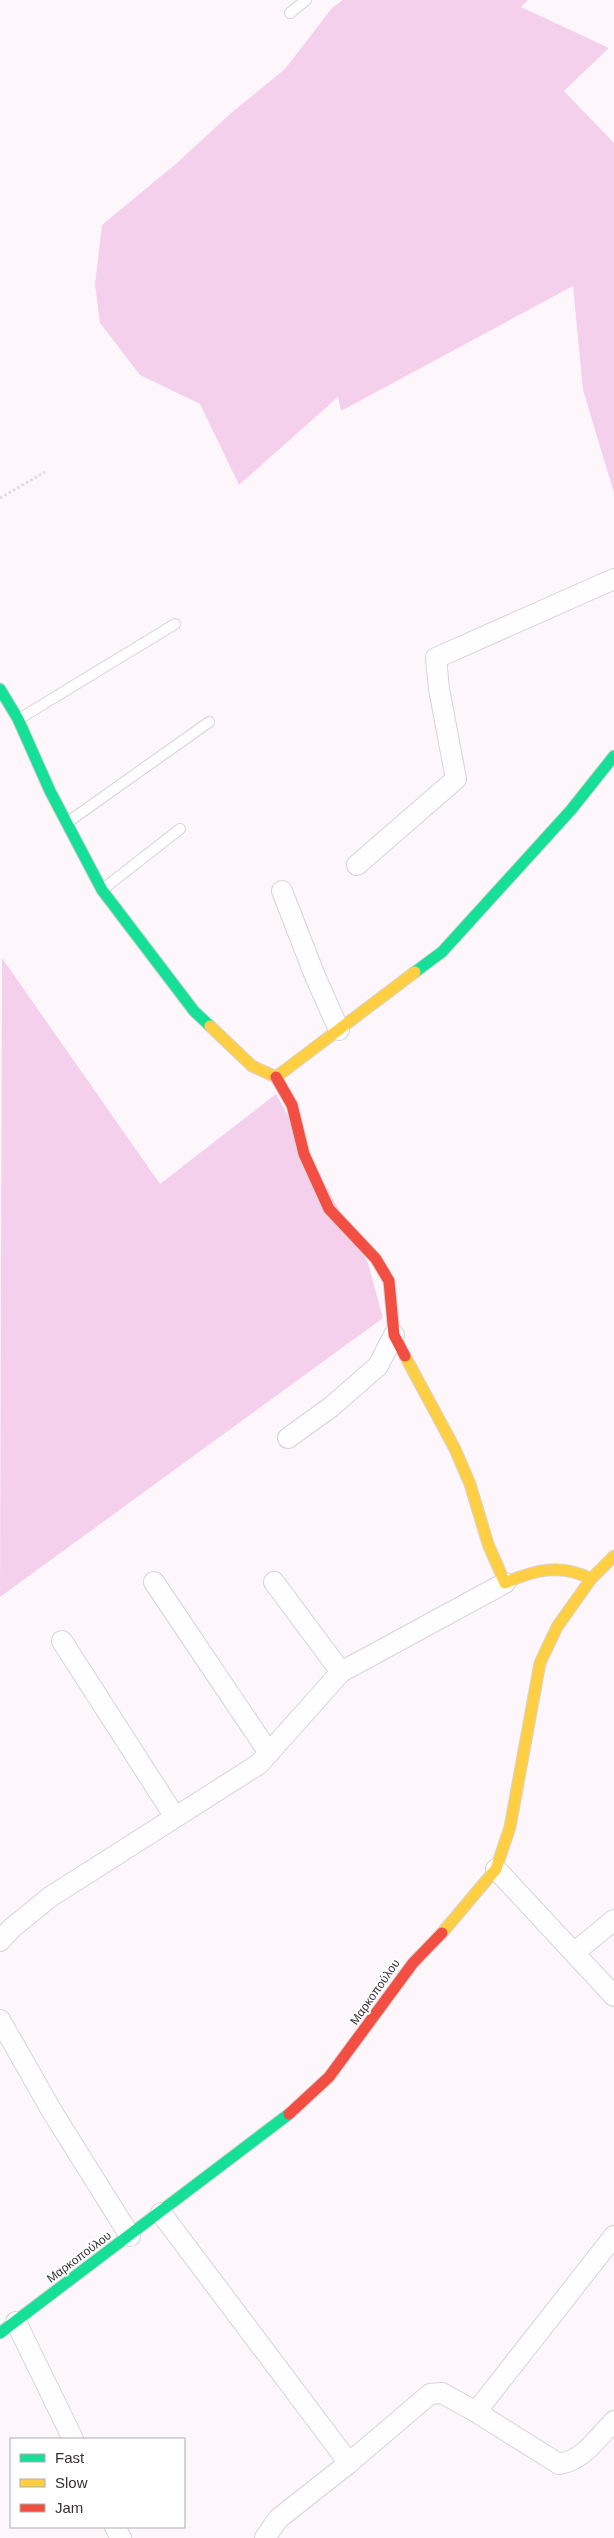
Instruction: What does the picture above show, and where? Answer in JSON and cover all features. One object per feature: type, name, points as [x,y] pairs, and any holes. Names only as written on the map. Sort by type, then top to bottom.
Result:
[{"type":"street","points":[[357,865],[456,779],[439,689],[436,658],[614,578]]},
{"type":"street","points":[[0,689],[18,719],[50,791],[102,890],[194,1010],[252,1066],[276,1077],[292,1105],[304,1154],[329,1209],[376,1259],[389,1281],[394,1335],[455,1449],[470,1484],[488,1544],[505,1583]]},
{"type":"street","points":[[276,1077],[442,952],[571,810],[614,756]]},
{"type":"street","points":[[282,891],[315,976],[339,1030]]},
{"type":"street","points":[[288,1438],[331,1407],[378,1366],[394,1335]]},
{"type":"street","name":"Μαρκοπούλου","points":[[0,2333],[285,2118],[329,2077],[413,1963],[458,1916],[496,1869],[512,1819],[540,1663],[557,1627],[591,1579],[614,1556]]},
{"type":"street","points":[[0,1941],[12,1928],[50,1897],[259,1764],[341,1672],[520,1576],[556,1567],[579,1572],[591,1579]]},
{"type":"street","points":[[154,1582],[269,1753]]},
{"type":"street","points":[[274,1582],[341,1672]]},
{"type":"street","points":[[62,1641],[174,1817]]},
{"type":"street","points":[[496,1869],[614,1996]]},
{"type":"street","points":[[575,1952],[614,1920]]},
{"type":"street","points":[[0,2020],[53,2112],[130,2236]]},
{"type":"street","points":[[161,2213],[349,2463]]},
{"type":"street","points":[[476,2412],[614,2236]]},
{"type":"street","points":[[16,2322],[73,2438]]},
{"type":"street","points":[[265,2538],[278,2519],[367,2451],[430,2394],[442,2393],[559,2464],[569,2462],[580,2456],[614,2420]]},
{"type":"lane","points":[[290,14],[306,0]]},
{"type":"lane","points":[[18,719],[175,624]]},
{"type":"lane","points":[[67,823],[210,722]]},
{"type":"lane","points":[[102,890],[180,829]]},
{"type":"path","points":[[0,498],[45,472]]},
{"type":"shaded area","points":[[343,0],[528,0],[521,7],[609,48],[564,91],[614,143],[614,493],[583,390],[573,286],[341,411],[338,397],[239,485],[200,404],[140,375],[100,323],[95,284],[102,225],[178,162],[231,113],[285,69],[332,8]]},
{"type":"shaded area","points":[[2,958],[160,1184],[276,1094],[368,1263],[383,1318],[0,1597]]},
{"type":"traffic: fast","points":[[0,689],[18,719],[50,791],[102,890],[194,1011],[210,1026]]},
{"type":"traffic: fast","points":[[415,972],[442,952],[571,810],[614,756]]},
{"type":"traffic: fast","points":[[0,2333],[289,2114]]},
{"type":"traffic: slow","points":[[210,1026],[252,1066],[276,1077],[415,972]]},
{"type":"traffic: slow","points":[[405,1356],[455,1449],[470,1484],[488,1544],[505,1583],[526,1575],[548,1570],[569,1571],[591,1579]]},
{"type":"traffic: slow","points":[[442,1933],[496,1869],[510,1827],[540,1663],[557,1627],[591,1579],[614,1556]]},
{"type":"traffic: jam","points":[[276,1077],[292,1105],[304,1154],[329,1209],[376,1259],[389,1281],[394,1335],[405,1356]]},
{"type":"traffic: jam","points":[[289,2114],[329,2077],[413,1963],[442,1933]]}]
